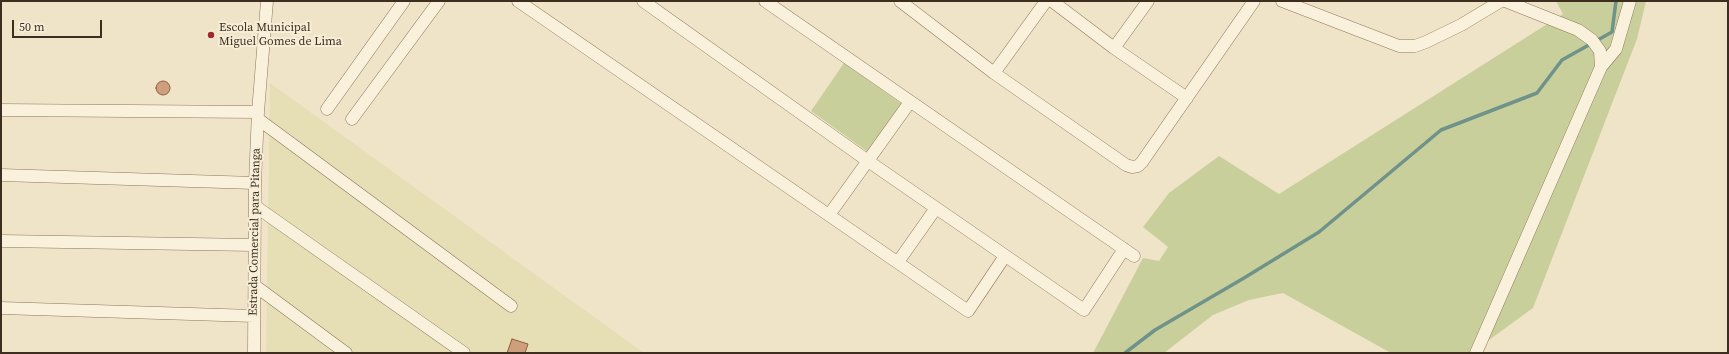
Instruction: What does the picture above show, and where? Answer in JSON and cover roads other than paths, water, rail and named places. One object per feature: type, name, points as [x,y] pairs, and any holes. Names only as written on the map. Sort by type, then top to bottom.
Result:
[{"type":"street","name":"Estrada Comercial para Pitanga","points":[[254,353],[254,206],[258,116],[267,1]]},
{"type":"street","points":[[327,109],[404,1]]},
{"type":"street","points":[[352,119],[439,1]]},
{"type":"street","points":[[518,1],[968,311],[1005,256]]},
{"type":"street","points":[[643,1],[936,208],[1084,310],[1129,252],[765,1]]},
{"type":"street","points":[[900,1],[994,73],[1126,165],[1132,167],[1138,166],[1142,162],[1254,1]]},
{"type":"street","points":[[994,73],[1046,1]]},
{"type":"street","points":[[1052,1],[1114,48],[1187,98]]},
{"type":"street","points":[[1114,48],[1148,1]]},
{"type":"street","points":[[1282,1],[1399,46],[1415,46],[1461,25],[1501,1]]},
{"type":"street","points":[[1505,1],[1578,30],[1595,44],[1601,67]]},
{"type":"street","points":[[1476,353],[1601,67],[1616,49],[1630,1]]},
{"type":"street","points":[[829,215],[910,102]]},
{"type":"street","points":[[1,110],[258,116],[511,306]]},
{"type":"street","points":[[1,176],[255,183]]},
{"type":"street","points":[[254,206],[464,353]]},
{"type":"street","points":[[898,262],[936,208]]},
{"type":"street","points":[[1,241],[254,245]]},
{"type":"street","points":[[254,285],[346,353]]},
{"type":"street","points":[[1,308],[254,316]]},
{"type":"waterway","points":[[1125,353],[1155,330],[1319,232],[1441,130],[1537,93],[1562,60],[1612,32],[1616,1]]},
{"type":"place","name":"Escola Municipal Miguel Gomes de Lima","points":[[211,35]]}]
